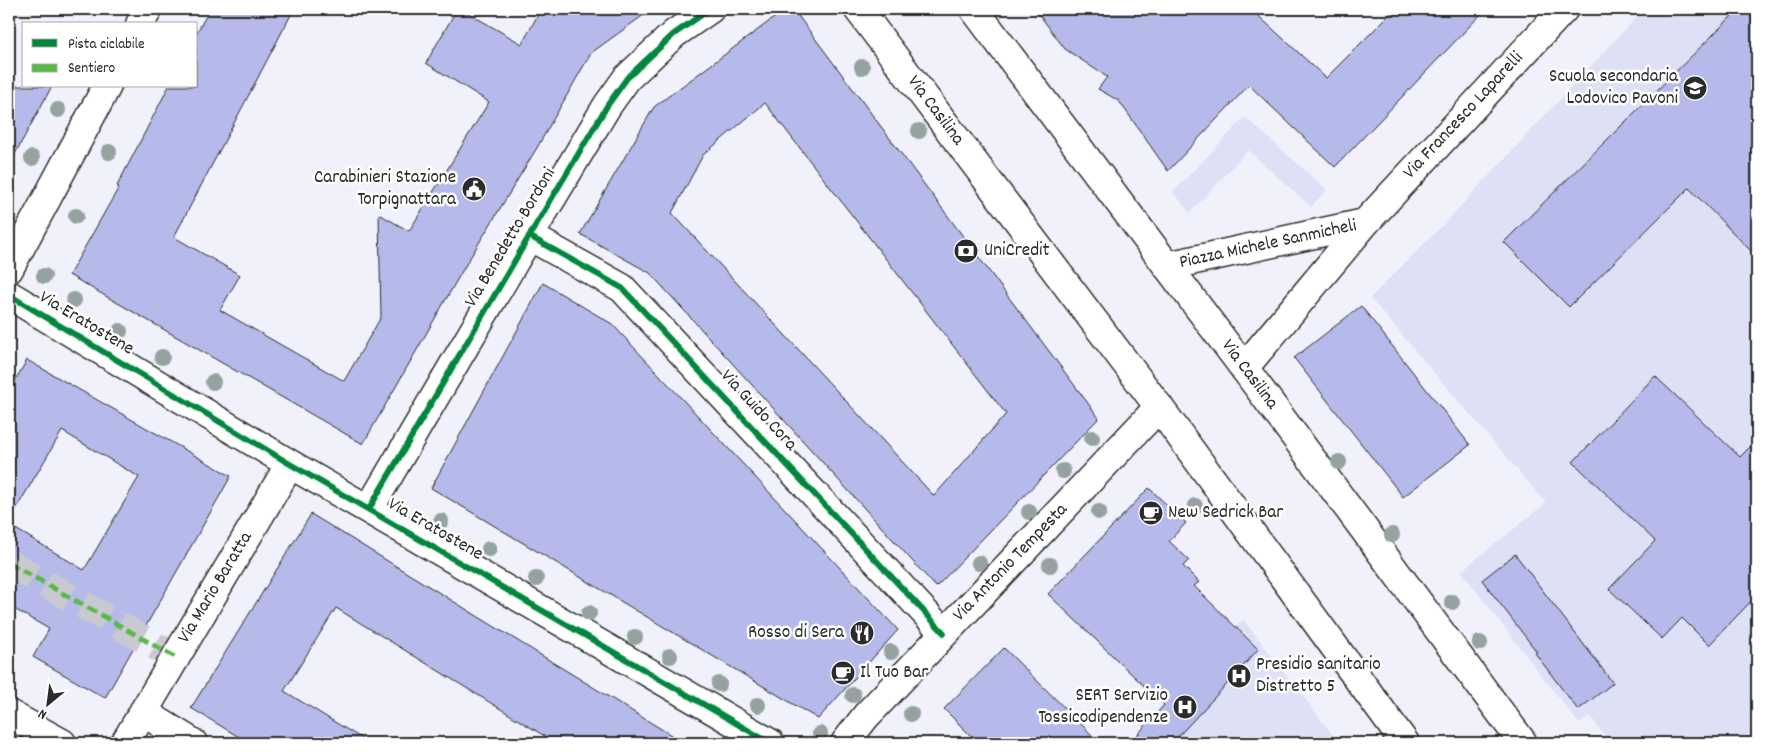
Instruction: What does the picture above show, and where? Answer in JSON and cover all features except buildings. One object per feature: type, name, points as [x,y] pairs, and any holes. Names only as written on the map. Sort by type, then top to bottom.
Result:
[{"type":"street","points":[[141,22],[148,9]]},
{"type":"street","name":"Via Benedetto Bordoni","points":[[369,510],[607,106],[627,78],[674,34],[710,9]]},
{"type":"street","name":"Via Casilina","points":[[858,9],[1159,407],[1405,743]]},
{"type":"street","name":"Via Casilina","points":[[974,9],[1523,743]]},
{"type":"street","name":"Via Francesco Laparelli","points":[[1365,223],[1564,9]]},
{"type":"street","points":[[9,269],[106,88]]},
{"type":"street","name":"Piazza Michele Sanmicheli","points":[[1167,266],[1365,223]]},
{"type":"street","name":"Piazza Michele Sanmicheli","points":[[1244,368],[1365,223]]},
{"type":"street","name":"Via Guido Cora","points":[[529,236],[622,288],[944,633]]},
{"type":"street","name":"Via Eratostene","points":[[9,295],[290,464],[770,743]]},
{"type":"street","name":"Via Antonio Tempesta","points":[[845,743],[866,716],[1159,407]]},
{"type":"street","name":"Via Mario Baratta","points":[[125,743],[290,464]]},
{"type":"street","points":[[142,712],[193,743]]},
{"type":"street","points":[[9,714],[62,743]]},
{"type":"shaded area","points":[[1644,9],[1757,9],[1757,739],[1754,743],[1610,743],[1590,716],[1579,724],[1461,571],[1546,503],[1370,298],[1445,223]]},
{"type":"shaded area","points":[[1245,117],[1327,190],[1311,207],[1248,150],[1190,213],[1173,192]]},
{"type":"shaded area","name":"Presidio sanitario Distretto 5","points":[[1243,619],[1339,743],[1130,743],[1236,627]]},
{"type":"tunnel","points":[[9,563],[175,657]]},
{"type":"marked path","points":[[9,563],[175,657]]},
{"type":"cycle path","points":[[369,509],[607,106],[627,78],[674,34],[710,9]]},
{"type":"cycle path","points":[[529,236],[622,288],[944,633]]},
{"type":"cycle path","points":[[9,295],[290,464],[770,743]]},
{"type":"place","name":"Scuola secondaria Lodovico Pavoni","points":[[1695,88]]},
{"type":"place","name":"Carabinieri Stazione Torpignattara","points":[[474,189]]},
{"type":"place","name":"UniCredit","points":[[966,251]]},
{"type":"place","name":"New Sedrick Bar","points":[[1151,513]]},
{"type":"place","name":"Rosso di Sera","points":[[862,633]]},
{"type":"place","name":"Il Tuo Bar","points":[[843,673]]},
{"type":"place","name":"Presidio sanitario Distretto 5","points":[[1239,676]]},
{"type":"place","name":"SERT Servizio Tossicodipendenze","points":[[1185,707]]}]
